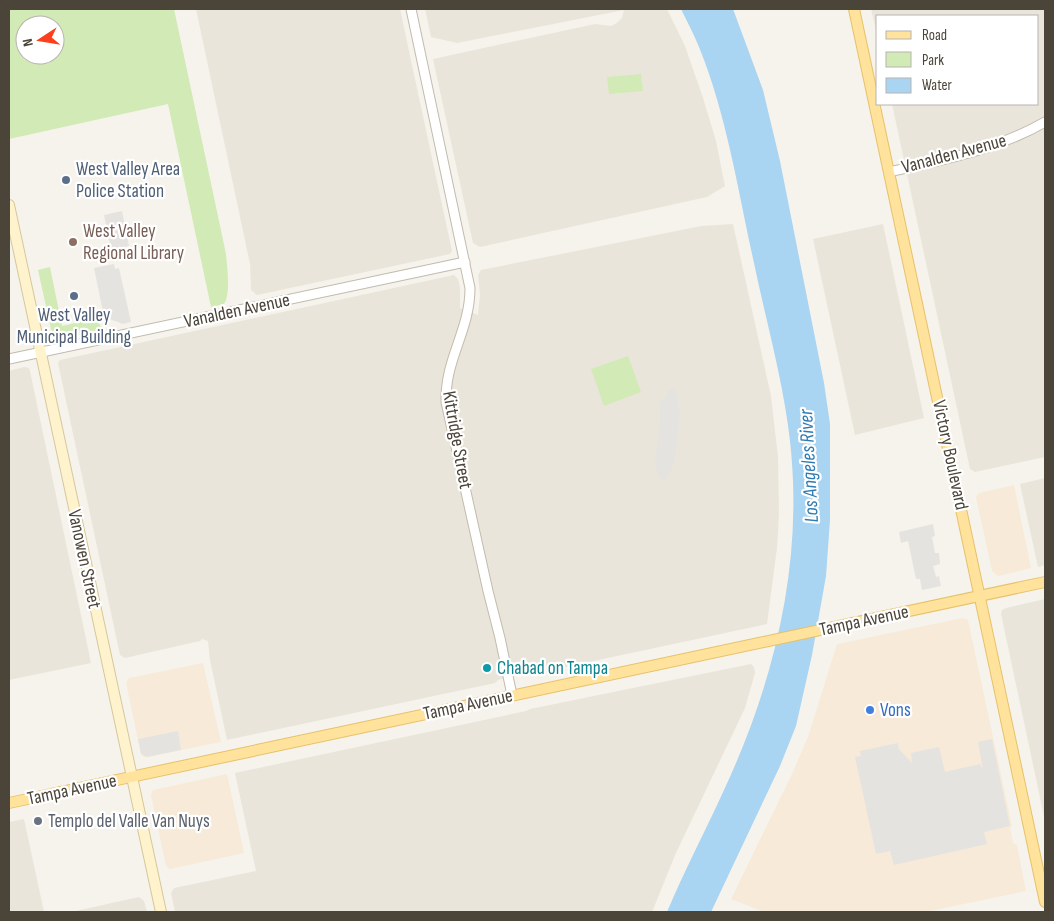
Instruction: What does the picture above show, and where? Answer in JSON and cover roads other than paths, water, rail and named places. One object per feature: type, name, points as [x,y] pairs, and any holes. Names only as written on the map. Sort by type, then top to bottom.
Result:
[{"type":"main road","name":"Victory Boulevard","points":[[854,9],[1045,902]]},
{"type":"main road","name":"Vanowen Street","points":[[9,205],[161,912]]},
{"type":"main road","name":"Tampa Avenue","points":[[9,803],[1045,582]]},
{"type":"street","name":"Kittridge Street","points":[[411,9],[470,288],[470,306],[465,325],[448,369],[446,402],[512,696]]},
{"type":"street","name":"Vanalden Avenue","points":[[889,172],[980,151],[1023,134],[1045,122]]},
{"type":"street","name":"Vanalden Avenue","points":[[9,360],[464,262]]},
{"type":"water","name":"Los Angeles River","points":[[681,9],[733,9],[763,90],[780,161],[824,383],[830,424],[830,520],[826,576],[812,655],[796,726],[780,766],[711,912],[667,912],[744,744],[769,671],[786,596],[791,558],[793,481],[784,398],[731,154],[709,73]]},
{"type":"place","name":"West Valley Area Police Station","points":[[66,180]]},
{"type":"place","name":"West Valley Regional Library","points":[[73,242]]},
{"type":"place","name":"West Valley Municipal Building","points":[[74,296]]},
{"type":"place","name":"Chabad on Tampa","points":[[487,668]]},
{"type":"place","name":"Vons","points":[[870,710]]},
{"type":"place","name":"Templo del Valle Van Nuys","points":[[38,821]]}]
